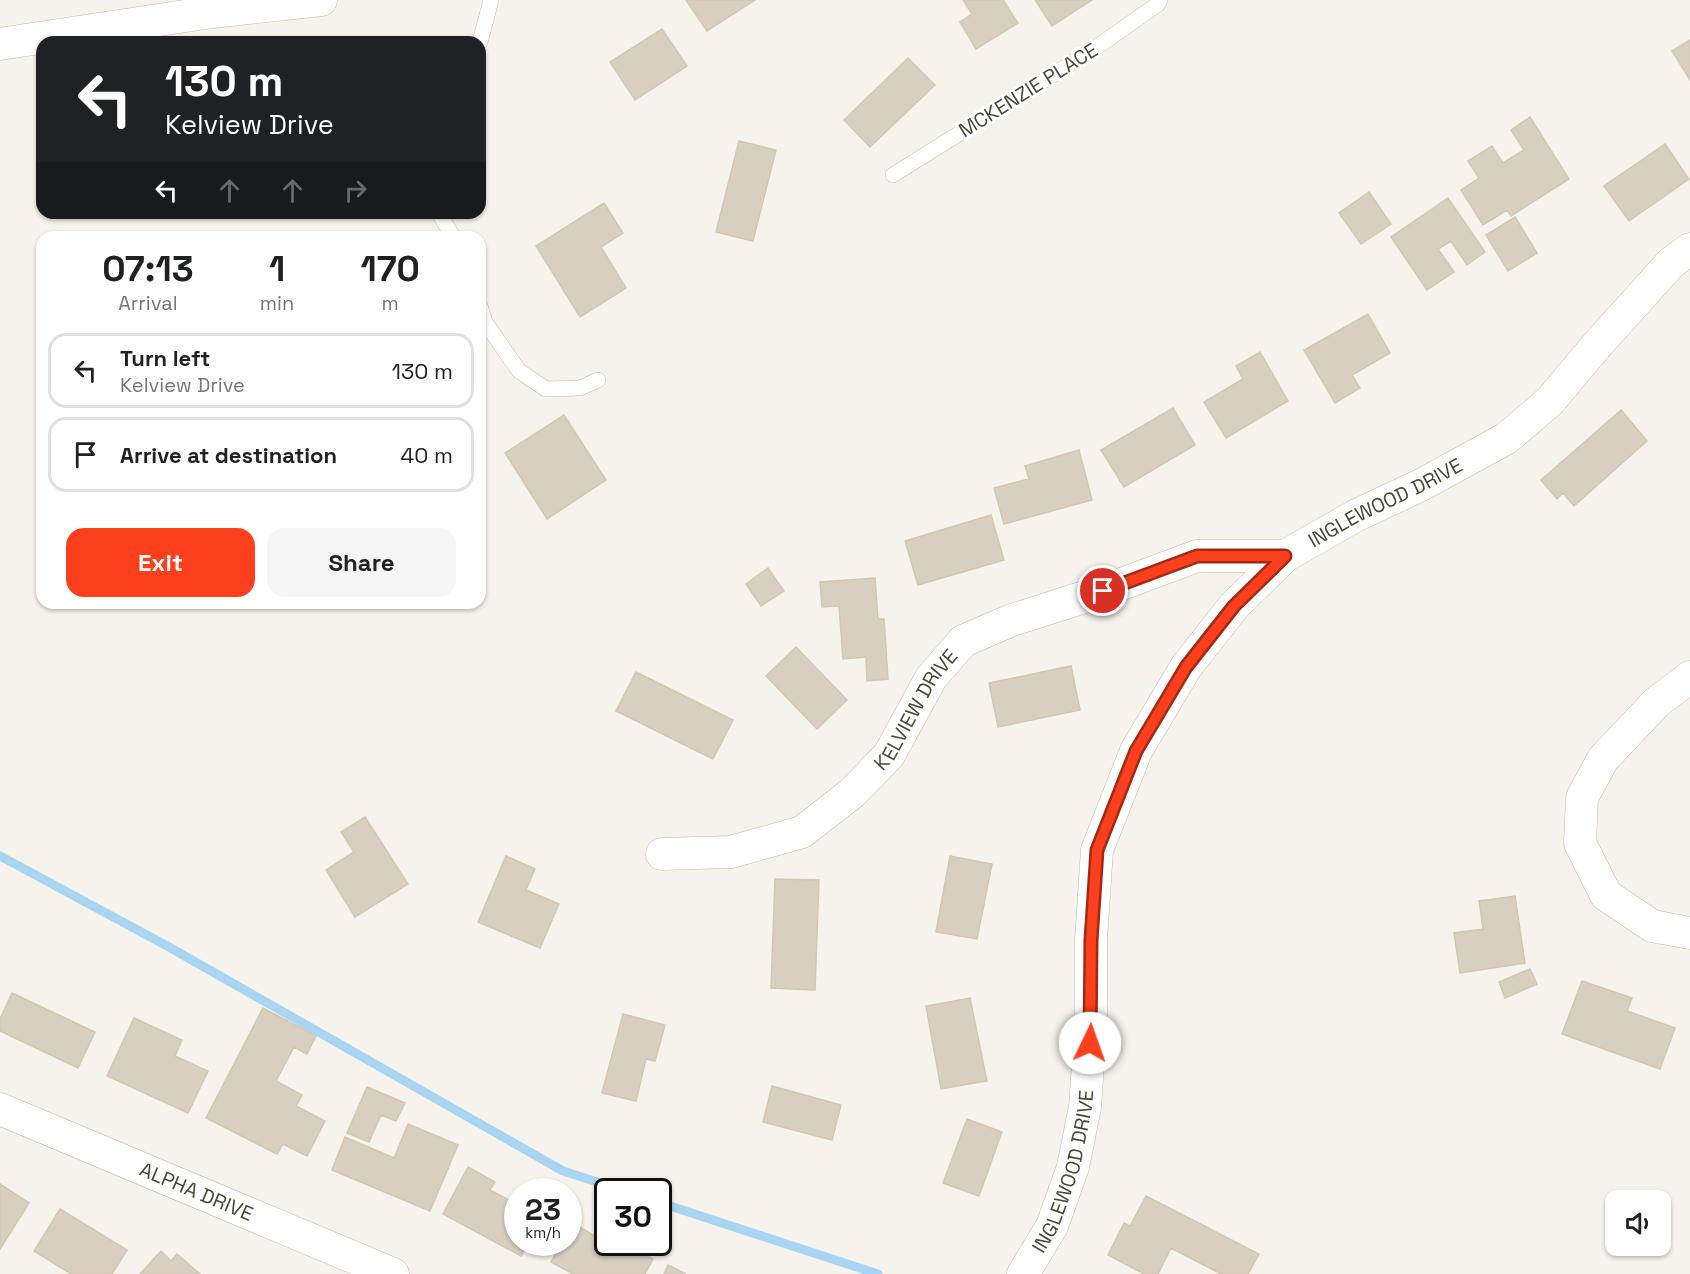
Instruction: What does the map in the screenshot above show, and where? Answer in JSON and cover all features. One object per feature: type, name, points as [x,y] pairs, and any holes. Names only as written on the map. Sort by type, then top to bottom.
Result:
[{"type":"street","points":[[53,36],[212,12],[321,0]]},
{"type":"street","points":[[0,44],[36,39]]},
{"type":"street","name":"INGLEWOOD DRIVE","points":[[1023,1274],[1052,1226],[1073,1167],[1085,1107],[1091,1021],[1091,940],[1097,850],[1136,751],[1186,667],[1234,606],[1285,556],[1355,516],[1421,485],[1507,438],[1550,401],[1671,263],[1690,249]]},
{"type":"street","name":"KELVIEW DRIVE","points":[[662,854],[731,852],[802,832],[852,793],[889,755],[931,678],[963,640],[1012,620],[1103,591],[1197,556],[1285,556]]},
{"type":"street","points":[[1690,677],[1656,703],[1603,759],[1582,798],[1580,843],[1606,895],[1652,926],[1690,933]]},
{"type":"street","name":"ALPHA DRIVE","points":[[0,1109],[393,1274]]},
{"type":"lane","points":[[482,36],[491,0]]},
{"type":"lane","name":"MCKENZIE PLACE","points":[[893,175],[1091,51],[1158,4],[1160,0]]},
{"type":"lane","points":[[486,324],[519,371],[546,389],[580,388],[598,380]]},
{"type":"building","points":[[686,0],[755,0],[707,31]]},
{"type":"building","points":[[963,0],[1003,0],[1018,23],[976,49],[960,22],[972,14]]},
{"type":"building","points":[[1035,0],[1092,0],[1052,26]]},
{"type":"building","points":[[662,29],[687,66],[635,100],[610,62]]},
{"type":"building","points":[[1690,40],[1690,80],[1672,51]]},
{"type":"building","points":[[908,58],[935,85],[870,147],[844,120]]},
{"type":"building","points":[[1530,117],[1569,179],[1511,216],[1507,210],[1483,225],[1461,190],[1479,178],[1468,161],[1492,146],[1503,163],[1524,150],[1511,130]]},
{"type":"building","points":[[739,141],[776,150],[753,241],[716,232]]},
{"type":"building","points":[[1665,144],[1689,179],[1629,221],[1604,186]]},
{"type":"building","points":[[1369,192],[1391,224],[1361,244],[1339,213]]},
{"type":"building","points":[[1448,198],[1485,252],[1467,265],[1451,241],[1438,249],[1454,272],[1427,290],[1391,237]]},
{"type":"building","points":[[604,203],[623,233],[601,247],[626,288],[580,317],[536,246]]},
{"type":"building","points":[[1515,217],[1537,253],[1508,271],[1486,235]]},
{"type":"building","points":[[1368,314],[1390,353],[1352,375],[1360,388],[1335,403],[1304,350]]},
{"type":"building","points":[[1260,352],[1288,401],[1226,438],[1204,402],[1243,379],[1236,366]]},
{"type":"building","points":[[1173,408],[1195,445],[1124,487],[1101,450]]},
{"type":"building","points":[[1621,410],[1647,441],[1574,506],[1563,493],[1557,499],[1541,480]]},
{"type":"building","points":[[564,415],[606,480],[547,519],[505,453]]},
{"type":"building","points":[[1079,450],[1092,500],[1004,524],[994,488],[1029,479],[1025,466]]},
{"type":"building","points":[[991,515],[1004,560],[918,585],[905,541]]},
{"type":"building","points":[[768,568],[784,591],[761,606],[746,584]]},
{"type":"building","points":[[875,578],[878,619],[884,619],[888,679],[867,681],[866,657],[843,659],[839,606],[822,607],[820,582]]},
{"type":"building","points":[[796,647],[847,700],[817,729],[766,676]]},
{"type":"building","points":[[1071,666],[1080,710],[998,727],[989,683]]},
{"type":"building","points":[[636,672],[733,720],[713,759],[616,711]]},
{"type":"building","points":[[365,817],[408,884],[355,917],[326,870],[354,852],[341,832]]},
{"type":"building","points":[[506,856],[535,869],[526,890],[559,904],[540,948],[478,922]]},
{"type":"building","points":[[950,856],[992,864],[977,939],[936,932]]},
{"type":"building","points":[[775,879],[819,880],[815,990],[771,988]]},
{"type":"building","points":[[1515,896],[1525,963],[1460,973],[1454,933],[1483,929],[1479,901]]},
{"type":"building","points":[[1530,969],[1537,984],[1505,998],[1499,982]]},
{"type":"building","points":[[1582,981],[1632,998],[1627,1011],[1675,1028],[1660,1069],[1562,1034]]},
{"type":"building","points":[[12,993],[95,1032],[78,1068],[0,1031],[0,1019]]},
{"type":"building","points":[[970,998],[987,1081],[941,1089],[926,1006]]},
{"type":"building","points":[[263,1008],[316,1036],[307,1054],[294,1047],[276,1081],[302,1095],[296,1106],[325,1121],[307,1156],[283,1144],[277,1154],[206,1118]]},
{"type":"building","points":[[623,1014],[665,1025],[655,1061],[646,1059],[636,1101],[602,1093]]},
{"type":"building","points":[[134,1018],[182,1040],[175,1056],[208,1071],[188,1113],[107,1076]]},
{"type":"building","points":[[772,1086],[841,1105],[832,1140],[763,1122]]},
{"type":"building","points":[[367,1087],[405,1103],[396,1121],[381,1115],[369,1142],[347,1133]]},
{"type":"building","points":[[967,1119],[1002,1132],[979,1196],[943,1183]]},
{"type":"building","points":[[408,1124],[458,1145],[430,1211],[332,1170],[345,1137],[394,1158]]},
{"type":"building","points":[[468,1167],[495,1182],[490,1190],[504,1198],[504,1247],[443,1214]]},
{"type":"building","points":[[0,1184],[29,1203],[0,1249]]},
{"type":"building","points":[[1146,1196],[1259,1254],[1248,1274],[1221,1274],[1171,1248],[1158,1274],[1144,1274],[1108,1255],[1124,1223],[1130,1226]]},
{"type":"building","points":[[60,1209],[127,1250],[112,1274],[71,1274],[34,1251]]},
{"type":"building","points":[[582,1229],[594,1235],[594,1256],[647,1256],[653,1259],[645,1274],[573,1274],[551,1262],[554,1256],[582,1256]]},
{"type":"building","points":[[161,1251],[171,1261],[177,1254],[200,1274],[140,1274]]},
{"type":"building","points":[[668,1265],[686,1274],[664,1274]]},
{"type":"waterway","points":[[0,856],[169,947],[563,1171],[594,1181]]},
{"type":"waterway","points":[[672,1207],[878,1274]]},
{"type":"route","points":[[1090,1043],[1091,940],[1097,850],[1136,751],[1186,667],[1234,606],[1285,556],[1197,556],[1103,591]]}]
